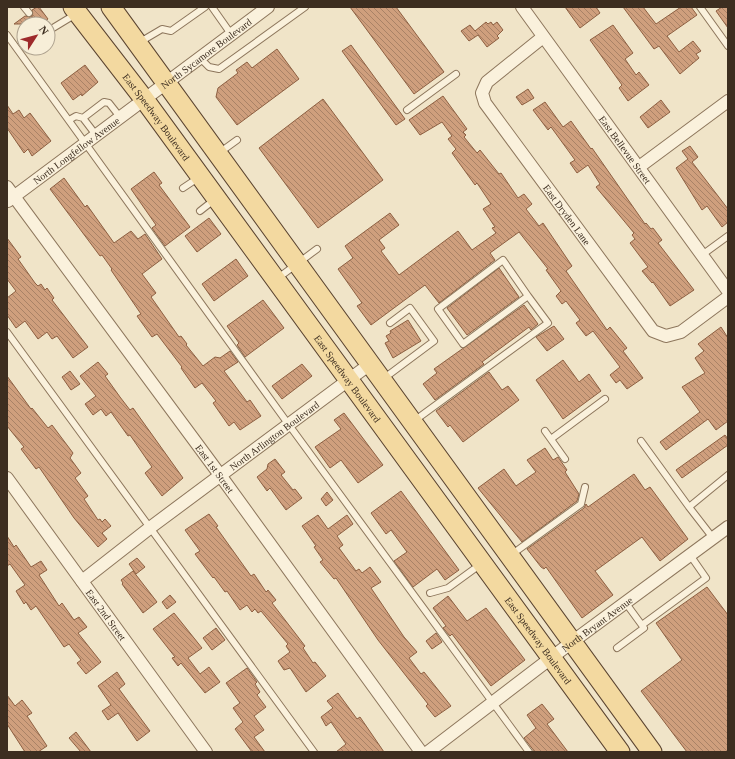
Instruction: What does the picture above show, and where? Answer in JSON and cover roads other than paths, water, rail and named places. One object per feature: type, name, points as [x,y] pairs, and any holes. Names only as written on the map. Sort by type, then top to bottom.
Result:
[{"type":"main road","points":[[112,7],[217,154],[652,752]]},
{"type":"main road","name":"East Speedway Boulevard","points":[[75,10],[201,176],[620,752]]},
{"type":"street","name":"North Sycamore Boulevard","points":[[144,99],[268,7]]},
{"type":"street","name":"East Bellevue Street","points":[[522,7],[728,292]]},
{"type":"street","name":"East Dryden Lane","points":[[544,38],[487,82],[482,93],[485,103],[653,330],[666,336],[682,332],[728,297]]},
{"type":"street","name":"North Longfellow Avenue","points":[[9,195],[91,139],[144,99]]},
{"type":"street","points":[[639,167],[728,101]]},
{"type":"street","name":"East 1st Street","points":[[9,195],[220,475],[421,752]]},
{"type":"street","name":"North Arlington Boulevard","points":[[82,581],[220,475],[370,364]]},
{"type":"street","name":"East 2nd Street","points":[[7,478],[206,752]]},
{"type":"street","name":"North Bryant Avenue","points":[[428,752],[625,602],[728,527]]},
{"type":"lane","points":[[24,7],[29,13]]},
{"type":"lane","points":[[138,44],[162,29],[171,31],[206,7]]},
{"type":"lane","points":[[212,7],[231,34]]},
{"type":"lane","points":[[700,7],[728,46]]},
{"type":"lane","points":[[200,57],[209,67],[219,69],[300,8]]},
{"type":"lane","points":[[56,25],[75,10]]},
{"type":"lane","points":[[7,35],[69,120],[91,139]]},
{"type":"lane","points":[[407,110],[456,74]]},
{"type":"lane","points":[[69,120],[76,116],[83,118],[107,102],[120,117]]},
{"type":"lane","points":[[83,118],[91,139],[289,425],[529,752]]},
{"type":"lane","points":[[217,154],[237,140]]},
{"type":"lane","points":[[183,188],[201,176]]},
{"type":"lane","points":[[200,211],[217,198]]},
{"type":"lane","points":[[702,255],[728,236]]},
{"type":"lane","points":[[276,279],[317,249]]},
{"type":"lane","points":[[412,422],[548,322],[503,260],[438,309],[463,344],[528,296]]},
{"type":"lane","points":[[382,380],[434,341],[410,308],[390,323]]},
{"type":"lane","points":[[7,332],[314,752]]},
{"type":"lane","points":[[551,439],[606,399]]},
{"type":"lane","points":[[545,431],[566,459]]},
{"type":"lane","points":[[641,441],[688,507],[713,538]]},
{"type":"lane","points":[[688,507],[728,475]]},
{"type":"lane","points":[[510,556],[581,504],[585,487]]},
{"type":"lane","points":[[642,625],[706,578],[690,555]]},
{"type":"lane","points":[[430,594],[448,588],[482,563]]},
{"type":"lane","points":[[617,648],[644,628],[625,602]]}]
